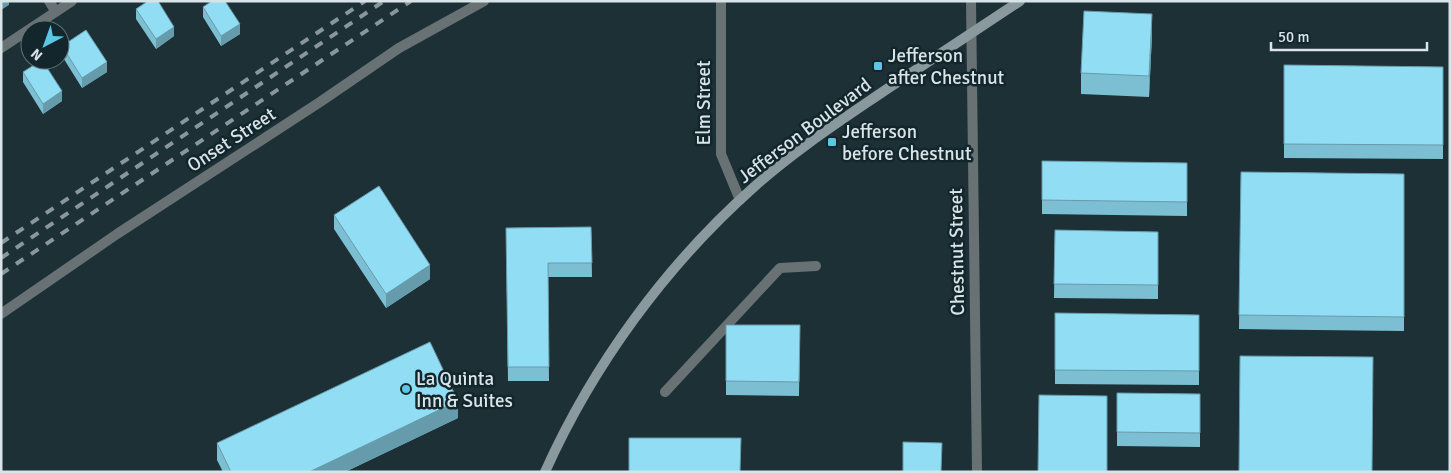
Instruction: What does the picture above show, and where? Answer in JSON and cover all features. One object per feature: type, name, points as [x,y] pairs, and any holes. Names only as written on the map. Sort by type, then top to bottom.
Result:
[{"type":"main road","name":"Jefferson Boulevard","points":[[545,472],[586,391],[624,334],[691,250],[740,200],[777,168],[830,128],[1020,1]]},
{"type":"street","points":[[49,1],[56,12]]},
{"type":"street","points":[[1,48],[72,1]]},
{"type":"street","name":"Onset Street","points":[[1,314],[117,234],[320,102],[399,48],[484,1]]},
{"type":"street","name":"Elm Street","points":[[721,1],[721,154],[740,200]]},
{"type":"street","name":"Chestnut Street","points":[[971,1],[977,472]]},
{"type":"street","points":[[665,392],[780,268],[816,266]]},
{"type":"building","points":[[148,1],[158,1],[174,27],[156,39],[136,9]]},
{"type":"building","points":[[212,1],[225,1],[240,24],[221,36],[203,7]]},
{"type":"building","points":[[1084,11],[1152,14],[1149,76],[1081,73]]},
{"type":"building","points":[[86,30],[107,62],[82,78],[70,59],[70,41]]},
{"type":"building","points":[[1284,65],[1443,67],[1443,145],[1284,144]]},
{"type":"building","points":[[26,70],[48,70],[62,91],[43,104],[23,72]]},
{"type":"building","points":[[1042,161],[1187,163],[1187,202],[1042,200]]},
{"type":"building","points":[[1241,172],[1404,174],[1404,317],[1239,315]]},
{"type":"building","points":[[379,186],[430,265],[386,294],[334,215]]},
{"type":"building","points":[[591,227],[592,263],[548,263],[549,367],[508,367],[506,228]]},
{"type":"building","points":[[1055,230],[1158,232],[1158,285],[1054,284]]},
{"type":"building","points":[[1055,313],[1199,315],[1199,371],[1055,370]]},
{"type":"building","points":[[726,325],[800,325],[799,382],[726,381]]},
{"type":"building","name":"La Quinta Inn & Suites","points":[[430,342],[458,401],[309,472],[231,472],[217,443]]},
{"type":"building","points":[[1240,356],[1373,357],[1372,472],[1239,472]]},
{"type":"building","points":[[1117,393],[1200,394],[1200,433],[1117,432]]},
{"type":"building","points":[[1039,395],[1107,396],[1107,472],[1038,472]]},
{"type":"building","points":[[629,438],[741,438],[740,472],[629,472]]},
{"type":"building","points":[[903,442],[942,443],[941,472],[903,472]]},
{"type":"railway","points":[[1,243],[365,1]]},
{"type":"railway","points":[[1,258],[384,1]]},
{"type":"railway","points":[[1,274],[411,1]]},
{"type":"place","name":"Jefferson after Chestnut","points":[[878,66]]},
{"type":"place","name":"Jefferson before Chestnut","points":[[832,142]]},
{"type":"place","name":"La Quinta Inn & Suites","points":[[406,389]]}]
